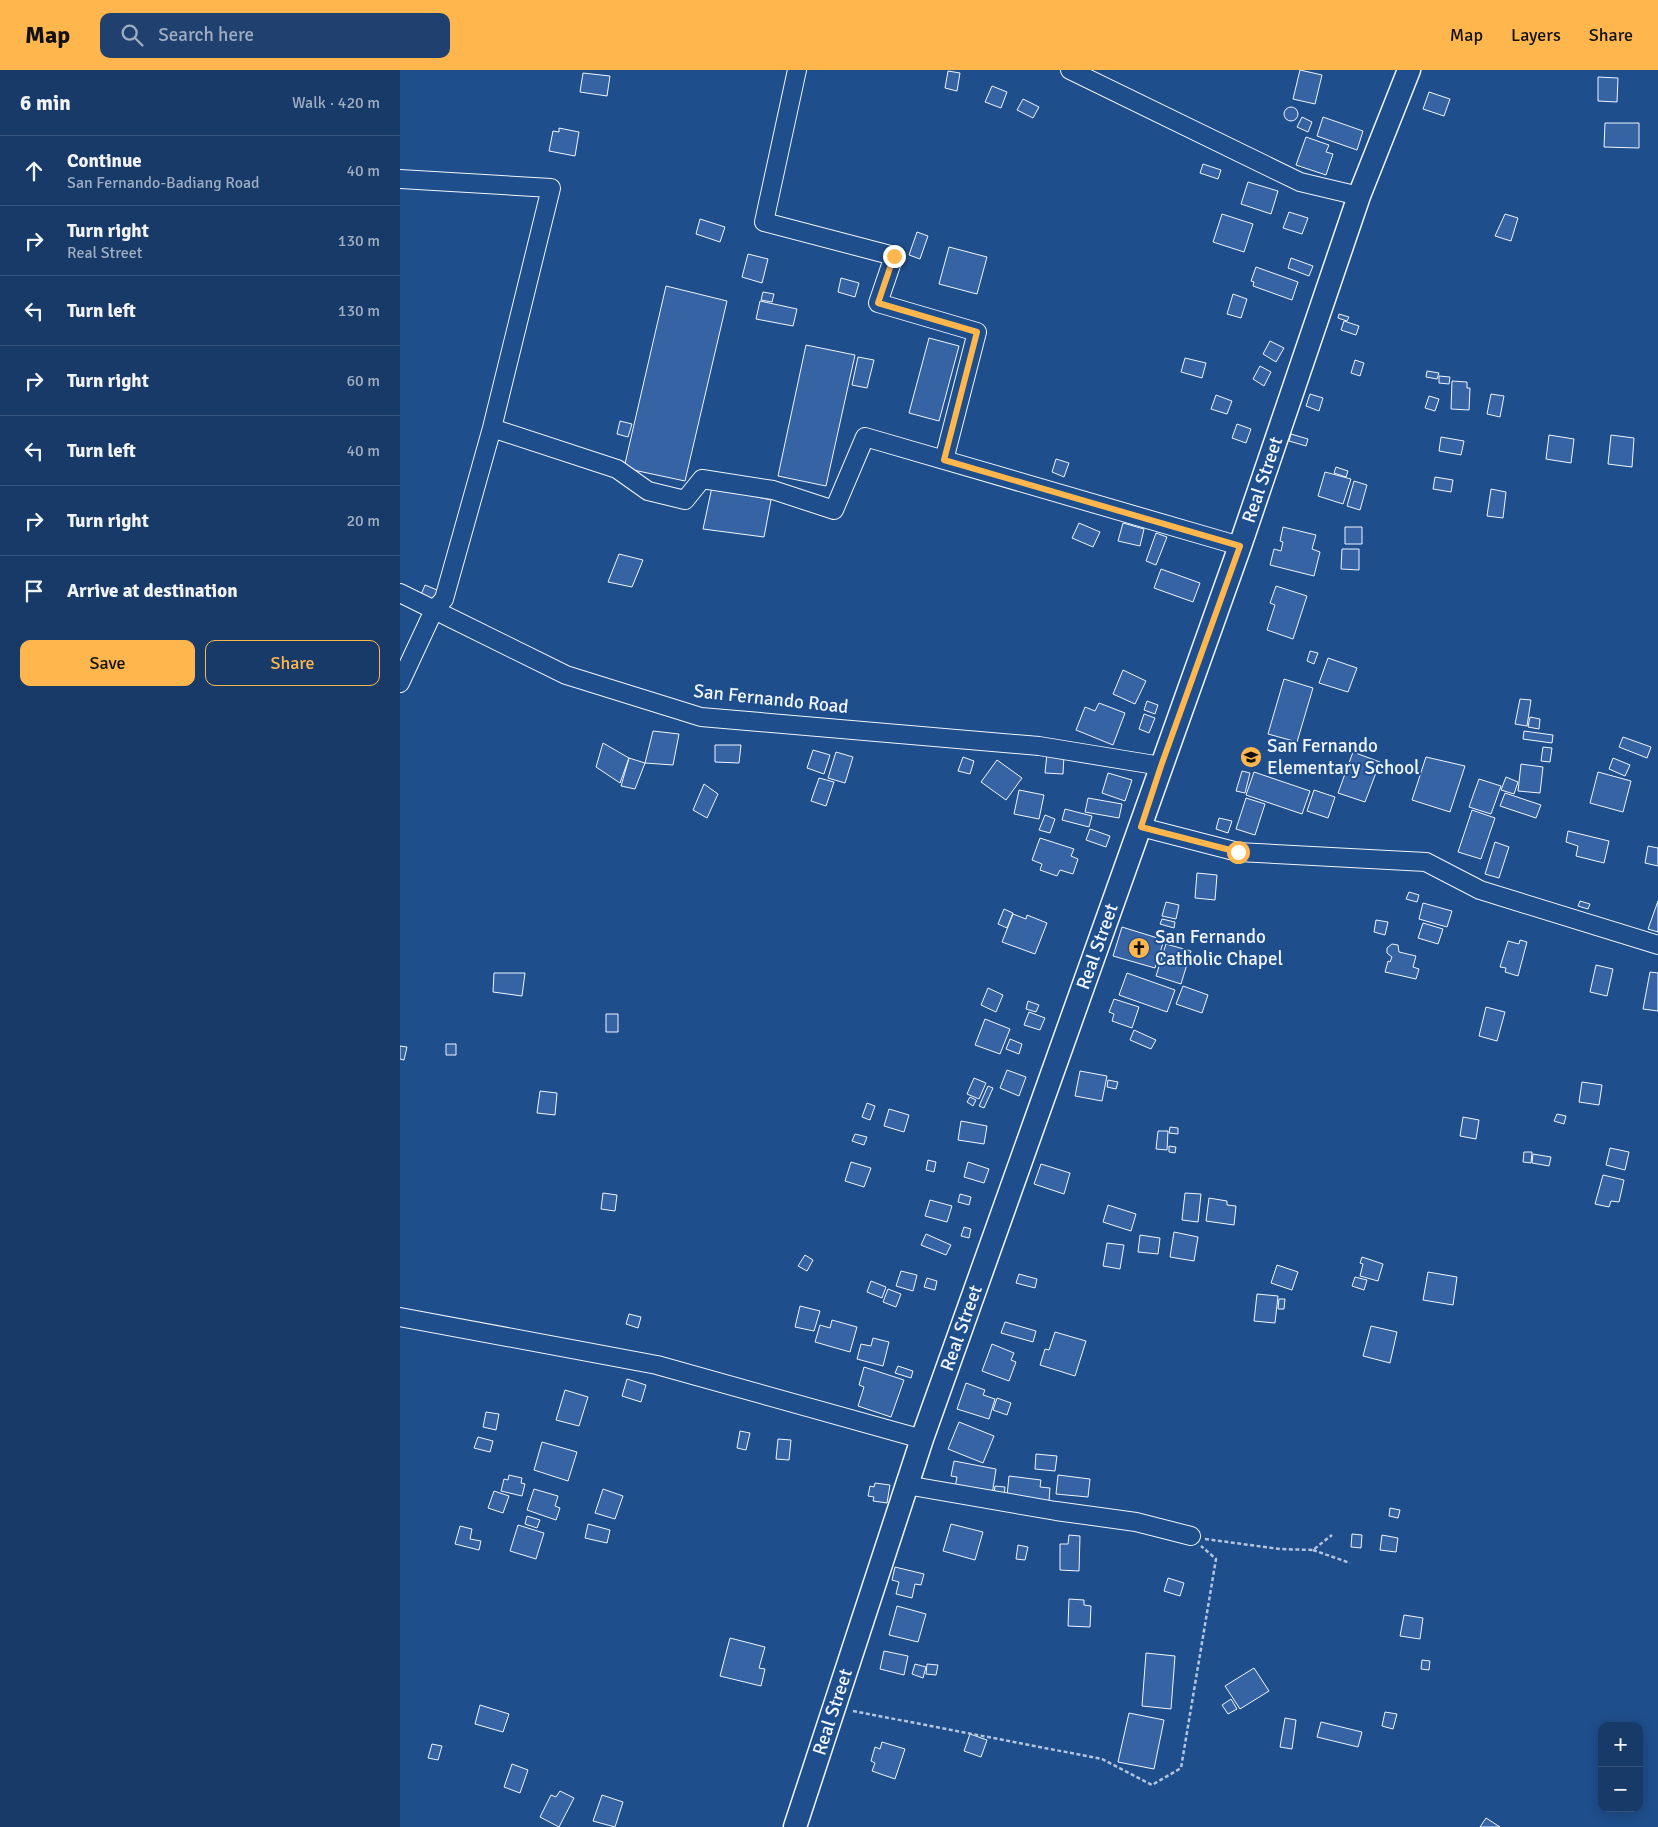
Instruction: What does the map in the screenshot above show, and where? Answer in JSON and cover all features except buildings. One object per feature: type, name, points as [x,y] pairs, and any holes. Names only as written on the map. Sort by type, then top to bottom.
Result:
[{"type":"main road","name":"Real Street","points":[[795,1827],[922,1439],[1240,546],[1359,196],[1409,70]]},
{"type":"street","points":[[797,70],[764,222],[894,256],[878,303],[977,332],[944,460]]},
{"type":"street","points":[[1070,70],[1300,182],[1359,196]]},
{"type":"street","points":[[400,179],[551,188],[492,428],[444,600],[434,610],[400,683]]},
{"type":"street","points":[[492,428],[617,469],[648,491],[685,500],[702,479],[773,490],[834,510],[865,437],[1240,546]]},
{"type":"street","name":"San Fernando Road","points":[[400,593],[566,675],[701,718],[1039,746],[1161,766]]},
{"type":"street","points":[[1141,827],[1238,852],[1426,862],[1480,890],[1658,945]]},
{"type":"street","points":[[400,1316],[657,1365],[922,1439]]},
{"type":"street","points":[[906,1485],[1056,1512],[1136,1522],[1191,1536]]},
{"type":"path","points":[[1191,1536],[1236,1545],[1313,1550],[1350,1563]]},
{"type":"path","points":[[833,1707],[1102,1759],[1152,1785],[1181,1768],[1216,1559],[1191,1536]]},
{"type":"path","points":[[1313,1550],[1332,1536]]},
{"type":"place","name":"San Fernando Elementary School","points":[[1251,757]]},
{"type":"place","name":"San Fernando Catholic Chapel","points":[[1139,948]]},
{"type":"route","points":[[894,256],[878,303],[977,332],[944,460],[1240,546],[1141,827],[1238,852]]}]
